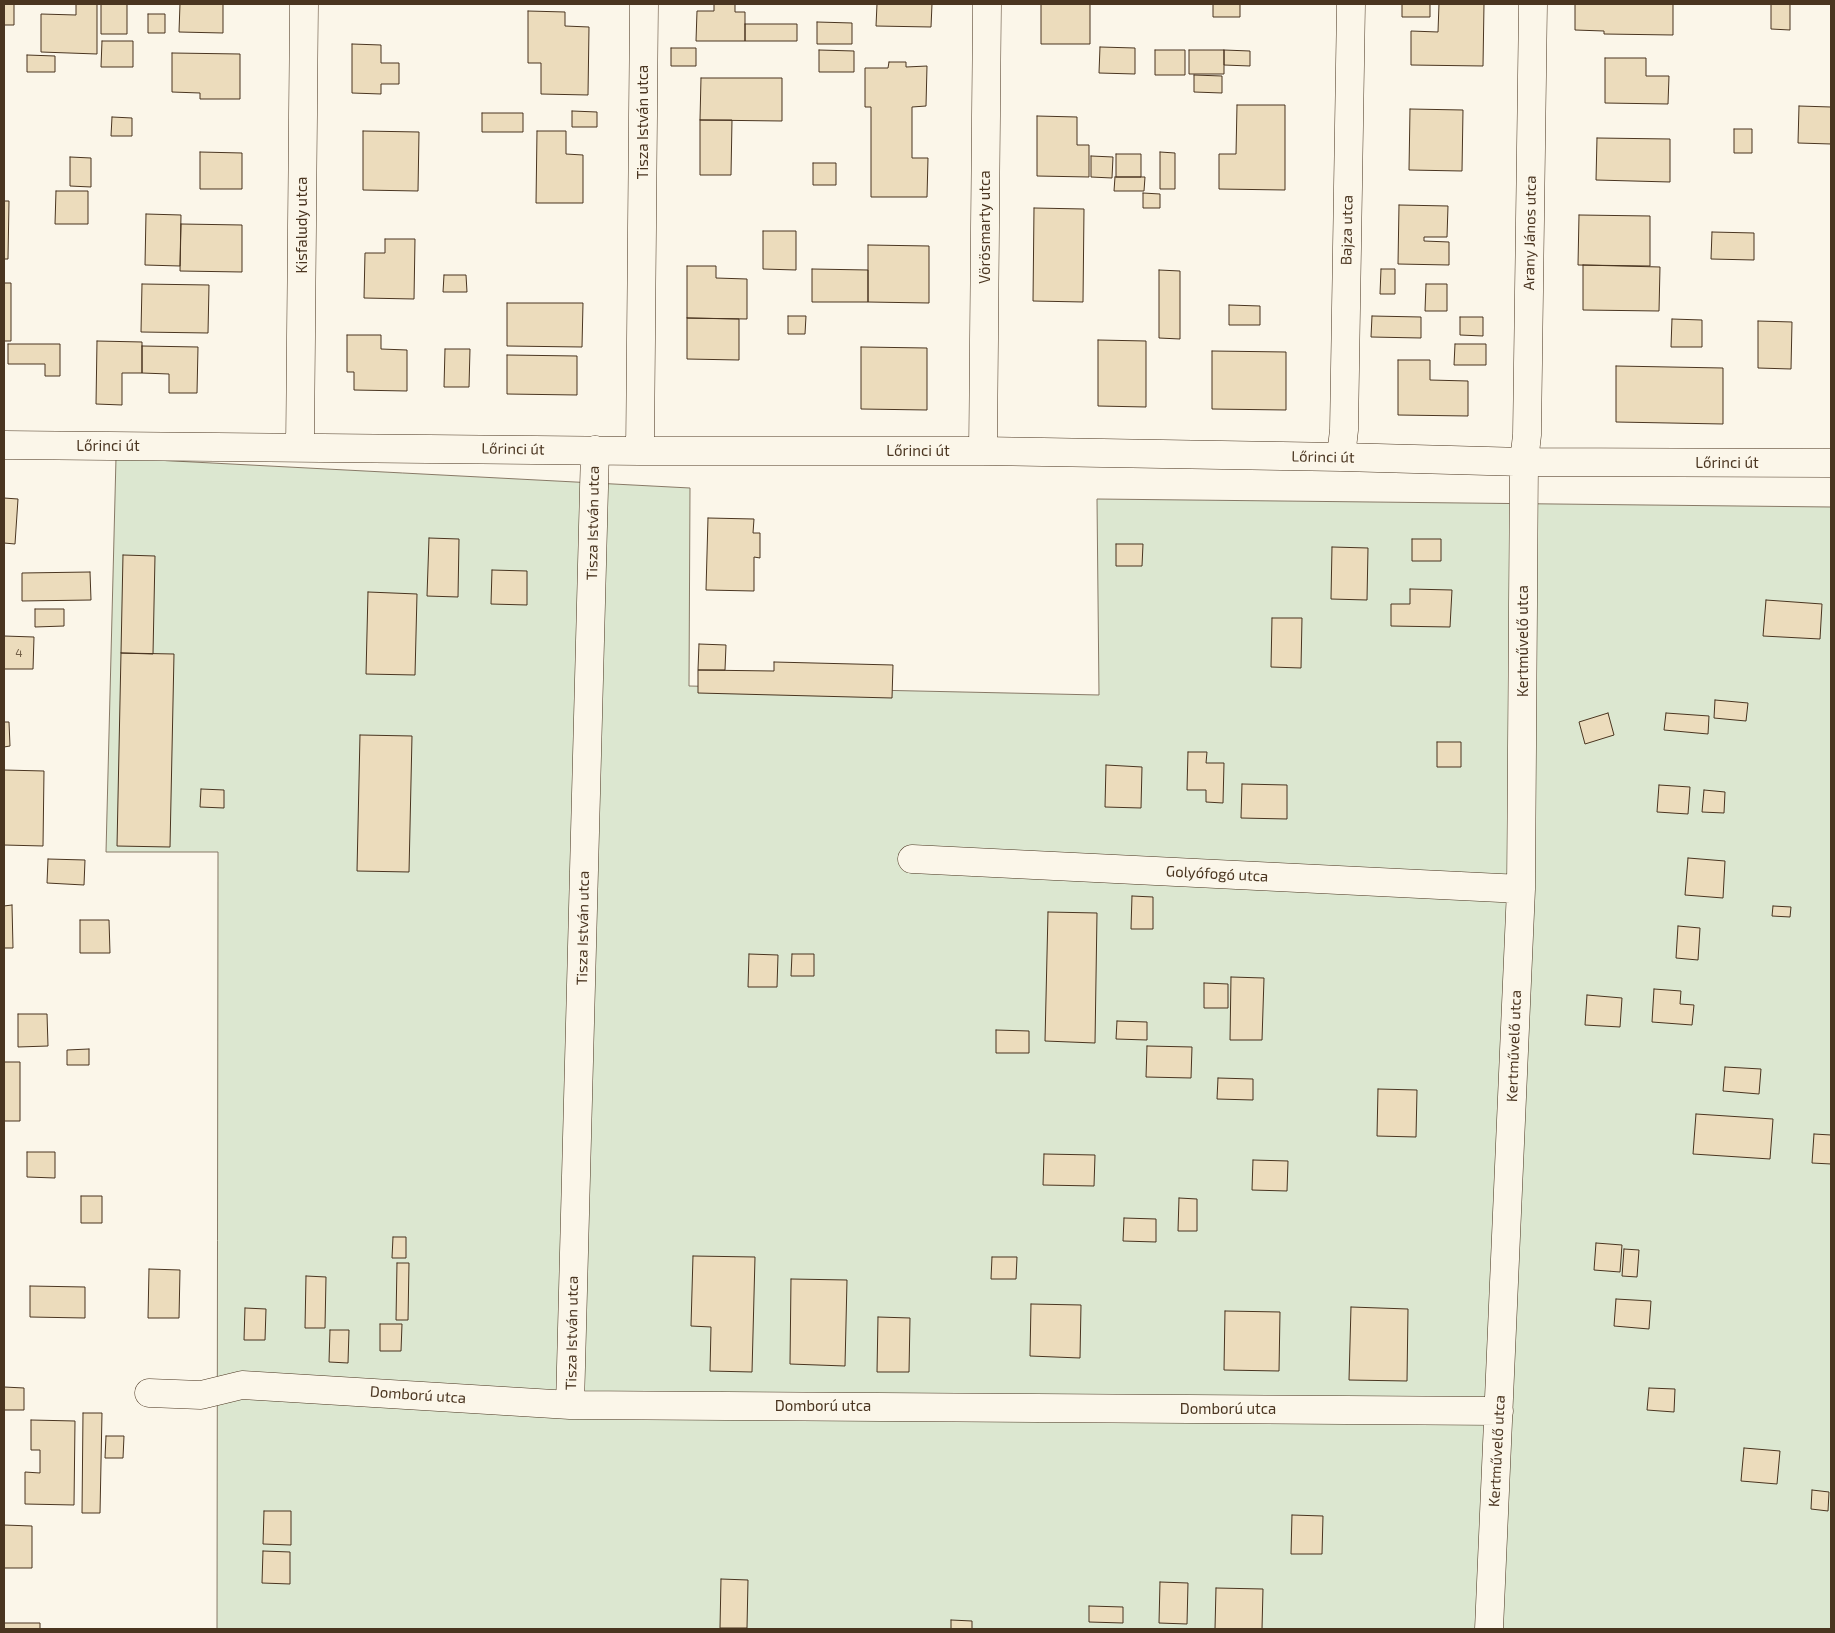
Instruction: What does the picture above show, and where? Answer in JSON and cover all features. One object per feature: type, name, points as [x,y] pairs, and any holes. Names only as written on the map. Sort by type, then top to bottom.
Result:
[{"type":"street","name":"Kisfaludy utca","points":[[300,447],[304,4]]},
{"type":"street","name":"Tisza István utca","points":[[640,451],[644,4]]},
{"type":"street","name":"Vörösmarty utca","points":[[983,451],[987,4]]},
{"type":"street","name":"Bajza utca","points":[[1341,457],[1344,420],[1351,4]]},
{"type":"street","name":"Arany János utca","points":[[1524,462],[1527,435],[1533,4]]},
{"type":"street","name":"Lőrinci út","points":[[4,445],[640,451],[983,451],[1524,462],[1831,463]]},
{"type":"street","name":"Tisza István utca","points":[[570,1405],[595,450]]},
{"type":"street","name":"Kertművelő utca","points":[[1489,1629],[1521,889],[1524,462]]},
{"type":"street","name":"Golyófogó utca","points":[[912,860],[1521,889]]},
{"type":"street","name":"Domború utca","points":[[149,1393],[201,1395],[242,1384],[570,1405],[1499,1410]]},
{"type":"green space","points":[[116,458],[690,488],[689,686],[1099,695],[1097,499],[1831,507],[1831,1629],[217,1629],[218,852],[106,852]]},
{"type":"building","points":[[4,4],[14,4],[14,25],[4,25]]},
{"type":"building","points":[[76,4],[97,4],[97,54],[41,52],[41,14],[76,15]]},
{"type":"building","points":[[101,4],[127,4],[127,34],[101,34]]},
{"type":"building","points":[[180,4],[223,4],[223,33],[179,32]]},
{"type":"building","points":[[714,4],[735,4],[735,12],[745,12],[745,41],[696,41],[697,11],[714,11]]},
{"type":"building","points":[[877,4],[932,4],[931,27],[876,26]]},
{"type":"building","points":[[1041,4],[1090,4],[1090,44],[1041,44]]},
{"type":"building","points":[[1213,4],[1240,4],[1240,17],[1213,17]]},
{"type":"building","points":[[1402,4],[1430,4],[1430,17],[1402,17]]},
{"type":"building","points":[[1439,4],[1484,4],[1483,66],[1411,65],[1411,31],[1438,32]]},
{"type":"building","points":[[1575,4],[1673,4],[1673,35],[1604,34],[1604,31],[1575,30]]},
{"type":"building","points":[[1771,4],[1790,4],[1790,30],[1771,29]]},
{"type":"building","points":[[528,11],[565,12],[565,26],[589,27],[588,95],[541,94],[541,63],[528,63]]},
{"type":"building","points":[[148,14],[165,14],[165,33],[148,33]]},
{"type":"building","points":[[817,22],[852,23],[852,44],[817,44]]},
{"type":"building","points":[[745,24],[797,24],[797,41],[745,41]]},
{"type":"building","points":[[102,41],[133,41],[133,67],[101,67]]},
{"type":"building","points":[[352,44],[381,45],[381,63],[399,63],[399,84],[381,84],[381,94],[352,93]]},
{"type":"building","points":[[1100,47],[1135,48],[1135,74],[1099,73]]},
{"type":"building","points":[[671,48],[696,48],[696,66],[671,66]]},
{"type":"building","points":[[819,50],[854,51],[854,72],[819,72]]},
{"type":"building","points":[[1155,50],[1185,50],[1185,75],[1155,75]]},
{"type":"building","points":[[1189,50],[1224,50],[1224,74],[1189,74]]},
{"type":"building","points":[[1224,50],[1250,51],[1250,66],[1224,65]]},
{"type":"building","points":[[172,53],[240,54],[240,99],[200,99],[200,93],[172,92]]},
{"type":"building","points":[[27,55],[55,56],[55,72],[27,72]]},
{"type":"building","points":[[1605,58],[1646,58],[1646,76],[1669,76],[1668,104],[1605,103]]},
{"type":"building","points":[[889,62],[906,62],[906,67],[927,66],[926,106],[912,107],[912,158],[928,158],[927,197],[871,197],[871,107],[865,107],[865,68],[888,68]]},
{"type":"building","points":[[1194,75],[1222,76],[1222,93],[1194,92]]},
{"type":"building","points":[[701,78],[782,78],[782,121],[700,120]]},
{"type":"building","points":[[1237,105],[1285,105],[1285,190],[1219,189],[1219,154],[1236,154]]},
{"type":"building","points":[[1799,106],[1831,107],[1831,144],[1798,143]]},
{"type":"building","points":[[1410,109],[1463,110],[1462,171],[1409,170]]},
{"type":"building","points":[[572,111],[597,112],[597,127],[572,127]]},
{"type":"building","points":[[482,113],[523,113],[523,132],[482,132]]},
{"type":"building","points":[[1037,116],[1077,117],[1077,145],[1089,145],[1089,177],[1037,176]]},
{"type":"building","points":[[112,117],[132,118],[132,136],[111,136]]},
{"type":"building","points":[[700,120],[732,120],[731,175],[700,175]]},
{"type":"building","points":[[1734,129],[1752,129],[1752,153],[1734,153]]},
{"type":"building","points":[[363,131],[419,132],[418,191],[363,190]]},
{"type":"building","points":[[537,131],[566,131],[566,154],[583,155],[583,203],[536,203]]},
{"type":"building","points":[[1597,138],[1670,139],[1670,182],[1596,180]]},
{"type":"building","points":[[200,152],[242,153],[242,189],[200,189]]},
{"type":"building","points":[[1160,152],[1175,153],[1175,189],[1160,189]]},
{"type":"building","points":[[1116,154],[1141,154],[1141,177],[1116,177]]},
{"type":"building","points":[[1091,156],[1113,157],[1112,178],[1091,177]]},
{"type":"building","points":[[70,157],[91,158],[91,187],[70,186]]},
{"type":"building","points":[[813,163],[836,163],[836,185],[813,185]]},
{"type":"building","points":[[1115,177],[1145,177],[1144,191],[1114,191]]},
{"type":"building","points":[[56,191],[88,191],[88,224],[55,224]]},
{"type":"building","points":[[1143,193],[1160,194],[1160,208],[1143,208]]},
{"type":"building","points":[[4,201],[9,201],[8,259],[4,259]]},
{"type":"building","points":[[1399,205],[1448,206],[1447,237],[1424,237],[1424,241],[1449,242],[1449,265],[1398,264]]},
{"type":"building","points":[[1034,208],[1084,209],[1083,302],[1033,301]]},
{"type":"building","points":[[146,214],[181,215],[180,266],[145,265]]},
{"type":"building","points":[[1579,215],[1650,216],[1650,266],[1578,265]]},
{"type":"building","points":[[181,224],[242,225],[242,272],[180,271]]},
{"type":"building","points":[[763,231],[796,231],[796,270],[763,269]]},
{"type":"building","points":[[1712,232],[1754,233],[1754,260],[1711,259]]},
{"type":"building","points":[[385,239],[415,239],[414,299],[364,298],[365,253],[385,253]]},
{"type":"building","points":[[868,245],[929,246],[929,303],[868,302]]},
{"type":"building","points":[[1583,265],[1660,267],[1659,311],[1583,310]]},
{"type":"building","points":[[687,266],[716,266],[716,278],[747,279],[747,319],[687,318]]},
{"type":"building","points":[[812,269],[868,270],[868,302],[812,302]]},
{"type":"building","points":[[1381,269],[1395,269],[1395,294],[1380,294]]},
{"type":"building","points":[[1159,270],[1180,271],[1180,339],[1159,338]]},
{"type":"building","points":[[444,275],[466,275],[467,292],[443,292]]},
{"type":"building","points":[[4,283],[11,283],[11,341],[4,341]]},
{"type":"building","points":[[142,284],[209,285],[208,333],[141,332]]},
{"type":"building","points":[[1426,284],[1447,284],[1447,311],[1425,311]]},
{"type":"building","points":[[507,303],[583,303],[582,347],[507,346]]},
{"type":"building","points":[[1229,305],[1260,306],[1260,325],[1229,325]]},
{"type":"building","points":[[788,316],[806,316],[805,334],[788,334]]},
{"type":"building","points":[[1372,316],[1421,317],[1421,338],[1371,337]]},
{"type":"building","points":[[1460,317],[1483,317],[1483,336],[1460,335]]},
{"type":"building","points":[[687,318],[739,319],[739,360],[687,359]]},
{"type":"building","points":[[1672,319],[1702,320],[1702,347],[1671,347]]},
{"type":"building","points":[[1758,321],[1792,322],[1791,369],[1758,368]]},
{"type":"building","points":[[347,335],[381,335],[381,349],[407,350],[407,391],[354,390],[354,372],[347,372]]},
{"type":"building","points":[[1098,340],[1146,341],[1146,407],[1098,406]]},
{"type":"building","points":[[97,341],[142,342],[142,373],[122,373],[122,405],[96,404]]},
{"type":"building","points":[[8,344],[60,344],[60,376],[45,376],[45,364],[8,364]]},
{"type":"building","points":[[1455,344],[1486,344],[1486,365],[1454,365]]},
{"type":"building","points":[[142,346],[198,347],[197,393],[169,393],[169,374],[142,373]]},
{"type":"building","points":[[861,347],[927,348],[927,410],[861,409]]},
{"type":"building","points":[[445,349],[470,349],[469,387],[444,387]]},
{"type":"building","points":[[1212,351],[1286,352],[1286,410],[1212,409]]},
{"type":"building","points":[[507,355],[577,356],[577,395],[507,394]]},
{"type":"building","points":[[1398,360],[1430,360],[1430,380],[1468,381],[1468,416],[1398,415]]},
{"type":"building","points":[[1616,366],[1723,368],[1723,424],[1616,422]]},
{"type":"building","points":[[4,498],[18,499],[15,544],[4,543]]},
{"type":"building","points":[[708,518],[754,519],[753,533],[760,533],[760,558],[754,557],[754,591],[706,590]]},
{"type":"building","points":[[429,538],[459,539],[458,597],[427,596]]},
{"type":"building","points":[[1412,539],[1441,539],[1441,561],[1412,561]]},
{"type":"building","points":[[1116,544],[1143,544],[1142,566],[1116,566]]},
{"type":"building","points":[[1332,547],[1368,548],[1367,600],[1331,599]]},
{"type":"building","points":[[123,555],[155,556],[153,654],[121,653]]},
{"type":"building","points":[[492,570],[527,571],[527,605],[491,604]]},
{"type":"building","points":[[90,572],[91,600],[22,601],[22,573]]},
{"type":"building","points":[[1410,589],[1452,590],[1450,627],[1391,626],[1391,604],[1410,604]]},
{"type":"building","points":[[368,592],[417,594],[415,675],[366,674]]},
{"type":"building","points":[[1766,600],[1822,604],[1820,639],[1763,636]]},
{"type":"building","points":[[35,609],[64,609],[64,626],[35,627]]},
{"type":"building","points":[[1272,618],[1302,618],[1301,668],[1271,667]]},
{"type":"building","points":[[4,636],[34,637],[33,669],[4,669]]},
{"type":"building","points":[[699,644],[726,645],[725,670],[698,670]]},
{"type":"building","points":[[121,653],[174,654],[170,847],[117,846]]},
{"type":"building","points":[[774,662],[893,665],[892,698],[698,693],[698,670],[774,671]]},
{"type":"building","points":[[1715,700],[1748,703],[1746,721],[1714,718]]},
{"type":"building","points":[[1608,713],[1614,735],[1585,744],[1579,722]]},
{"type":"building","points":[[1666,713],[1709,716],[1708,734],[1664,730]]},
{"type":"building","points":[[4,722],[9,722],[10,746],[4,747]]},
{"type":"building","points":[[360,735],[412,736],[409,872],[357,871]]},
{"type":"building","points":[[1437,742],[1461,742],[1461,767],[1437,767]]},
{"type":"building","points":[[1188,752],[1207,752],[1206,763],[1224,763],[1223,803],[1206,802],[1206,790],[1187,790]]},
{"type":"building","points":[[1106,765],[1142,767],[1141,808],[1105,807]]},
{"type":"building","points":[[4,770],[44,771],[43,846],[4,845]]},
{"type":"building","points":[[1242,784],[1287,785],[1287,819],[1241,818]]},
{"type":"building","points":[[1659,785],[1690,787],[1688,814],[1657,812]]},
{"type":"building","points":[[201,789],[224,790],[224,808],[200,807]]},
{"type":"building","points":[[1704,790],[1725,792],[1724,813],[1702,812]]},
{"type":"building","points":[[1688,858],[1725,861],[1723,898],[1685,895]]},
{"type":"building","points":[[48,859],[85,860],[84,885],[47,883]]},
{"type":"building","points":[[1132,896],[1153,897],[1153,929],[1131,929]]},
{"type":"building","points":[[12,905],[13,948],[4,948],[4,906]]},
{"type":"building","points":[[1773,906],[1791,907],[1790,917],[1772,916]]},
{"type":"building","points":[[1048,912],[1097,913],[1095,1043],[1045,1041]]},
{"type":"building","points":[[80,920],[109,920],[110,953],[80,953]]},
{"type":"building","points":[[1678,926],[1700,928],[1698,960],[1676,958]]},
{"type":"building","points":[[749,954],[778,955],[777,987],[748,987]]},
{"type":"building","points":[[792,954],[814,954],[814,976],[791,976]]},
{"type":"building","points":[[1231,977],[1264,978],[1262,1040],[1230,1040]]},
{"type":"building","points":[[1204,983],[1228,984],[1228,1008],[1204,1008]]},
{"type":"building","points":[[1654,989],[1681,991],[1680,1004],[1694,1005],[1692,1025],[1652,1022]]},
{"type":"building","points":[[1587,995],[1622,998],[1620,1027],[1585,1025]]},
{"type":"building","points":[[18,1014],[47,1014],[48,1046],[18,1047]]},
{"type":"building","points":[[1117,1021],[1147,1022],[1147,1040],[1116,1039]]},
{"type":"building","points":[[996,1030],[1029,1031],[1029,1053],[996,1053]]},
{"type":"building","points":[[1147,1046],[1192,1047],[1191,1078],[1146,1077]]},
{"type":"building","points":[[89,1049],[89,1065],[67,1065],[67,1050]]},
{"type":"building","points":[[4,1062],[20,1062],[20,1121],[4,1121]]},
{"type":"building","points":[[1725,1067],[1761,1069],[1759,1094],[1723,1091]]},
{"type":"building","points":[[1218,1078],[1253,1079],[1253,1100],[1217,1099]]},
{"type":"building","points":[[1378,1089],[1417,1090],[1416,1137],[1377,1136]]},
{"type":"building","points":[[1696,1114],[1773,1119],[1770,1159],[1693,1154]]},
{"type":"building","points":[[1814,1134],[1831,1135],[1831,1164],[1812,1163]]},
{"type":"building","points":[[27,1152],[55,1152],[55,1178],[27,1177]]},
{"type":"building","points":[[1044,1154],[1095,1155],[1094,1186],[1043,1185]]},
{"type":"building","points":[[1253,1160],[1288,1161],[1287,1191],[1252,1190]]},
{"type":"building","points":[[81,1196],[102,1196],[102,1223],[81,1223]]},
{"type":"building","points":[[1179,1198],[1197,1199],[1197,1231],[1178,1231]]},
{"type":"building","points":[[1124,1218],[1156,1219],[1156,1242],[1123,1241]]},
{"type":"building","points":[[393,1237],[406,1237],[406,1258],[392,1258]]},
{"type":"building","points":[[1596,1243],[1622,1245],[1620,1272],[1594,1270]]},
{"type":"building","points":[[1624,1249],[1639,1250],[1637,1277],[1622,1276]]},
{"type":"building","points":[[693,1256],[755,1257],[752,1372],[710,1371],[711,1327],[691,1326]]},
{"type":"building","points":[[992,1257],[1017,1257],[1016,1279],[991,1279]]},
{"type":"building","points":[[397,1263],[409,1263],[408,1320],[396,1320]]},
{"type":"building","points":[[149,1269],[180,1270],[179,1318],[148,1318]]},
{"type":"building","points":[[306,1276],[326,1277],[325,1328],[305,1328]]},
{"type":"building","points":[[791,1279],[847,1280],[845,1366],[790,1364]]},
{"type":"building","points":[[30,1286],[85,1287],[85,1318],[30,1317]]},
{"type":"building","points":[[1616,1299],[1651,1301],[1649,1329],[1614,1326]]},
{"type":"building","points":[[1031,1304],[1081,1305],[1080,1358],[1030,1356]]},
{"type":"building","points":[[1351,1307],[1408,1309],[1407,1381],[1349,1380]]},
{"type":"building","points":[[245,1308],[266,1309],[265,1340],[244,1340]]},
{"type":"building","points":[[1225,1311],[1280,1312],[1279,1371],[1224,1370]]},
{"type":"building","points":[[878,1317],[910,1318],[909,1372],[877,1372]]},
{"type":"building","points":[[380,1324],[402,1324],[401,1351],[380,1351]]},
{"type":"building","points":[[330,1330],[349,1330],[348,1363],[329,1362]]},
{"type":"building","points":[[4,1387],[24,1388],[24,1410],[4,1410]]},
{"type":"building","points":[[1649,1388],[1675,1389],[1674,1412],[1647,1410]]},
{"type":"building","points":[[83,1413],[102,1413],[100,1513],[82,1513]]},
{"type":"building","points":[[31,1420],[75,1421],[74,1505],[25,1504],[25,1472],[40,1473],[40,1450],[31,1450]]},
{"type":"building","points":[[106,1436],[124,1436],[123,1458],[105,1458]]},
{"type":"building","points":[[1744,1448],[1780,1451],[1777,1484],[1741,1481]]},
{"type":"building","points":[[1812,1490],[1829,1492],[1828,1511],[1811,1509]]},
{"type":"building","points":[[264,1511],[291,1511],[291,1545],[263,1544]]},
{"type":"building","points":[[1292,1515],[1323,1516],[1322,1554],[1291,1554]]},
{"type":"building","points":[[4,1525],[32,1526],[32,1568],[4,1568]]},
{"type":"building","points":[[263,1551],[290,1552],[290,1584],[262,1583]]},
{"type":"building","points":[[721,1579],[748,1580],[747,1628],[720,1628]]},
{"type":"building","points":[[1160,1582],[1188,1583],[1187,1624],[1159,1623]]},
{"type":"building","points":[[1216,1588],[1263,1589],[1262,1629],[1215,1629]]},
{"type":"building","points":[[1089,1606],[1123,1607],[1123,1623],[1089,1622]]},
{"type":"building","points":[[951,1620],[972,1621],[972,1629],[951,1629]]},
{"type":"building","points":[[4,1623],[40,1623],[40,1629],[4,1629]]}]
